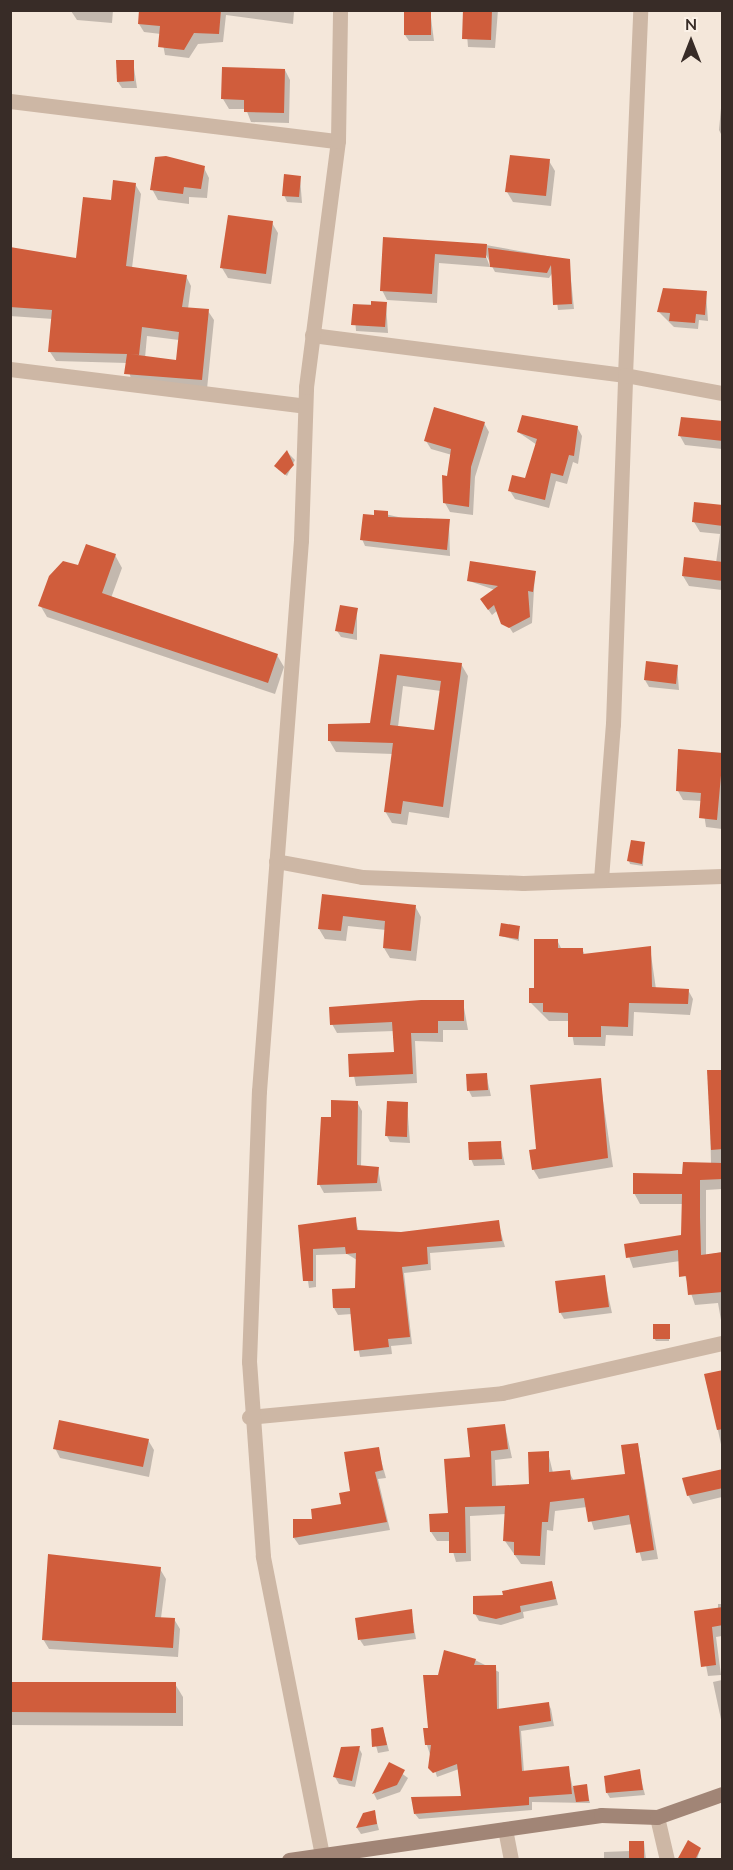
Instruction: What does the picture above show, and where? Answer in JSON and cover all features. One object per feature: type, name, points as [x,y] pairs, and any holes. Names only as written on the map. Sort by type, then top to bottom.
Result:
[{"type":"main road","points":[[289,1860],[602,1815],[657,1817],[723,1794]]},
{"type":"street","points":[[322,1855],[263,1556],[249,1417],[260,1091],[301,540],[305,406],[312,335],[338,141],[340,10]]},
{"type":"street","points":[[602,879],[613,724],[640,10]]},
{"type":"street","points":[[10,101],[338,141]]},
{"type":"street","points":[[312,335],[625,375],[723,393]]},
{"type":"street","points":[[10,369],[305,406]]},
{"type":"street","points":[[276,861],[362,877],[523,883],[723,876]]},
{"type":"street","points":[[249,1417],[502,1393],[723,1343]]},
{"type":"street","points":[[657,1817],[667,1860]]},
{"type":"street","points":[[505,1828],[511,1860]]},
{"type":"building","points":[[139,10],[221,10],[219,34],[194,33],[184,50],[158,47],[160,26],[138,24]]},
{"type":"building","points":[[404,10],[431,10],[431,35],[404,35]]},
{"type":"building","points":[[463,10],[492,10],[491,40],[462,39]]},
{"type":"building","points":[[116,60],[134,60],[134,81],[117,82]]},
{"type":"building","points":[[222,67],[285,69],[284,113],[244,112],[244,100],[221,99]]},
{"type":"building","points":[[510,155],[550,159],[546,196],[505,192]]},
{"type":"building","points":[[166,156],[205,166],[201,189],[184,187],[183,194],[150,190],[155,157]]},
{"type":"building","points":[[284,174],[301,176],[299,197],[282,196]]},
{"type":"building","points":[[113,180],[136,183],[126,266],[187,275],[182,307],[209,309],[202,380],[124,374],[127,354],[48,352],[52,310],[10,307],[10,247],[76,258],[83,197],[111,200]],"holes":[[[142,327],[179,332],[176,360],[130,354],[139,355]]]},
{"type":"building","points":[[228,215],[273,221],[266,274],[220,268]]},
{"type":"building","points":[[383,237],[487,244],[486,258],[435,254],[432,294],[380,291]]},
{"type":"building","points":[[488,248],[570,259],[572,304],[553,305],[551,265],[547,273],[490,267]]},
{"type":"building","points":[[663,288],[707,291],[705,315],[696,314],[695,323],[669,321],[670,313],[657,312]]},
{"type":"building","points":[[371,301],[387,302],[385,327],[351,325],[353,304],[371,305]]},
{"type":"building","points":[[434,407],[485,422],[471,467],[469,507],[443,503],[442,475],[447,476],[451,449],[424,441]]},
{"type":"building","points":[[522,415],[578,426],[574,456],[569,455],[563,476],[551,473],[545,500],[508,491],[512,475],[525,478],[537,439],[517,432]]},
{"type":"building","points":[[681,417],[723,421],[723,441],[678,436]]},
{"type":"building","points":[[287,450],[294,465],[285,475],[274,466]]},
{"type":"building","points":[[694,502],[723,505],[723,526],[692,522]]},
{"type":"building","points":[[374,510],[388,511],[388,517],[450,519],[447,550],[360,540],[363,514],[374,515]]},
{"type":"building","points":[[86,544],[116,554],[102,593],[278,654],[268,683],[38,606],[49,576],[63,561],[78,565]]},
{"type":"building","points":[[684,557],[723,562],[723,581],[682,576]]},
{"type":"building","points":[[470,561],[536,571],[533,592],[528,591],[530,617],[509,628],[501,624],[494,605],[488,610],[480,599],[498,586],[467,581]]},
{"type":"building","points":[[340,605],[358,608],[353,634],[335,631]]},
{"type":"building","points":[[380,654],[462,663],[443,807],[403,801],[401,814],[384,812],[393,743],[328,741],[328,724],[370,723]],"holes":[[[397,675],[441,681],[434,730],[390,725]]]},
{"type":"building","points":[[646,661],[678,665],[676,684],[644,680]]},
{"type":"building","points":[[678,749],[723,753],[717,820],[699,818],[701,793],[676,791]]},
{"type":"building","points":[[631,840],[645,842],[642,864],[627,861]]},
{"type":"building","points":[[322,894],[416,905],[411,951],[383,948],[385,921],[343,916],[341,931],[318,929]]},
{"type":"building","points":[[501,923],[520,926],[518,939],[499,936]]},
{"type":"building","points":[[534,939],[558,939],[558,948],[583,948],[583,954],[651,946],[652,987],[689,989],[688,1004],[629,1003],[628,1027],[601,1026],[601,1037],[568,1037],[568,1013],[543,1012],[543,1003],[529,1003],[529,988],[534,988]]},
{"type":"building","points":[[421,1000],[464,1000],[464,1021],[438,1021],[438,1033],[411,1033],[413,1074],[349,1077],[348,1054],[394,1052],[392,1022],[330,1025],[329,1007]]},
{"type":"building","points":[[707,1070],[723,1070],[723,1149],[711,1150]]},
{"type":"building","points":[[487,1073],[488,1090],[467,1091],[466,1074]]},
{"type":"building","points":[[601,1078],[608,1158],[532,1170],[529,1150],[536,1149],[530,1085]]},
{"type":"building","points":[[331,1100],[358,1101],[357,1165],[379,1167],[377,1183],[317,1185],[321,1117],[331,1117]]},
{"type":"building","points":[[387,1101],[408,1102],[407,1137],[385,1136]]},
{"type":"building","points":[[501,1141],[502,1159],[469,1160],[468,1142]]},
{"type":"building","points":[[683,1162],[723,1163],[723,1179],[700,1180],[700,1217],[701,1255],[723,1252],[723,1292],[688,1295],[686,1276],[679,1277],[678,1250],[626,1258],[624,1244],[681,1235],[682,1194],[633,1194],[633,1173],[682,1174]]},
{"type":"building","points":[[356,1217],[357,1230],[401,1232],[499,1220],[502,1241],[427,1247],[428,1264],[402,1267],[410,1337],[388,1339],[389,1347],[354,1351],[350,1308],[333,1308],[332,1289],[355,1288],[356,1253],[346,1254],[345,1247],[313,1249],[313,1281],[303,1281],[298,1225]]},
{"type":"building","points":[[605,1275],[609,1307],[559,1313],[555,1281]]},
{"type":"building","points":[[653,1324],[670,1324],[670,1339],[653,1339]]},
{"type":"building","points":[[723,1370],[723,1429],[717,1430],[704,1374]]},
{"type":"building","points":[[59,1420],[149,1439],[143,1467],[53,1449]]},
{"type":"building","points":[[505,1424],[508,1449],[491,1451],[492,1486],[529,1484],[528,1452],[549,1451],[549,1472],[570,1470],[571,1480],[625,1474],[621,1445],[638,1443],[654,1550],[636,1553],[629,1515],[588,1522],[584,1498],[550,1502],[548,1522],[542,1522],[540,1556],[514,1555],[514,1542],[503,1541],[505,1506],[465,1507],[466,1553],[449,1553],[449,1532],[430,1532],[429,1514],[448,1513],[444,1459],[470,1457],[467,1428]]},
{"type":"building","points":[[379,1447],[383,1470],[375,1472],[387,1522],[293,1538],[293,1519],[312,1519],[311,1509],[341,1504],[339,1493],[350,1491],[344,1452]]},
{"type":"building","points":[[723,1469],[723,1488],[687,1496],[682,1478]]},
{"type":"building","points":[[48,1554],[161,1567],[155,1617],[175,1618],[173,1648],[42,1640]]},
{"type":"building","points":[[552,1581],[556,1599],[520,1606],[521,1612],[496,1619],[473,1614],[473,1596],[503,1595],[502,1591]]},
{"type":"building","points":[[723,1607],[723,1625],[712,1627],[716,1665],[701,1667],[694,1611]]},
{"type":"building","points":[[412,1609],[414,1633],[358,1640],[355,1618]]},
{"type":"building","points":[[444,1650],[476,1659],[474,1665],[496,1665],[497,1709],[549,1702],[551,1721],[519,1726],[522,1771],[569,1766],[572,1794],[529,1797],[529,1805],[414,1814],[411,1797],[461,1796],[457,1764],[433,1773],[428,1768],[431,1745],[425,1745],[423,1728],[428,1728],[423,1675],[438,1675]]},
{"type":"building","points":[[10,1682],[176,1682],[176,1713],[10,1712]]},
{"type":"building","points":[[383,1727],[387,1745],[372,1747],[371,1729]]},
{"type":"building","points":[[360,1746],[352,1781],[333,1777],[341,1747]]},
{"type":"building","points":[[389,1762],[405,1770],[397,1785],[372,1794]]},
{"type":"building","points":[[640,1769],[643,1790],[606,1793],[604,1776]]},
{"type":"building","points":[[587,1784],[589,1801],[576,1802],[573,1786]]},
{"type":"building","points":[[375,1810],[377,1824],[356,1828],[363,1813]]},
{"type":"building","points":[[688,1840],[701,1848],[695,1860],[677,1860]]},
{"type":"building","points":[[629,1841],[644,1841],[644,1860],[629,1860]]}]
